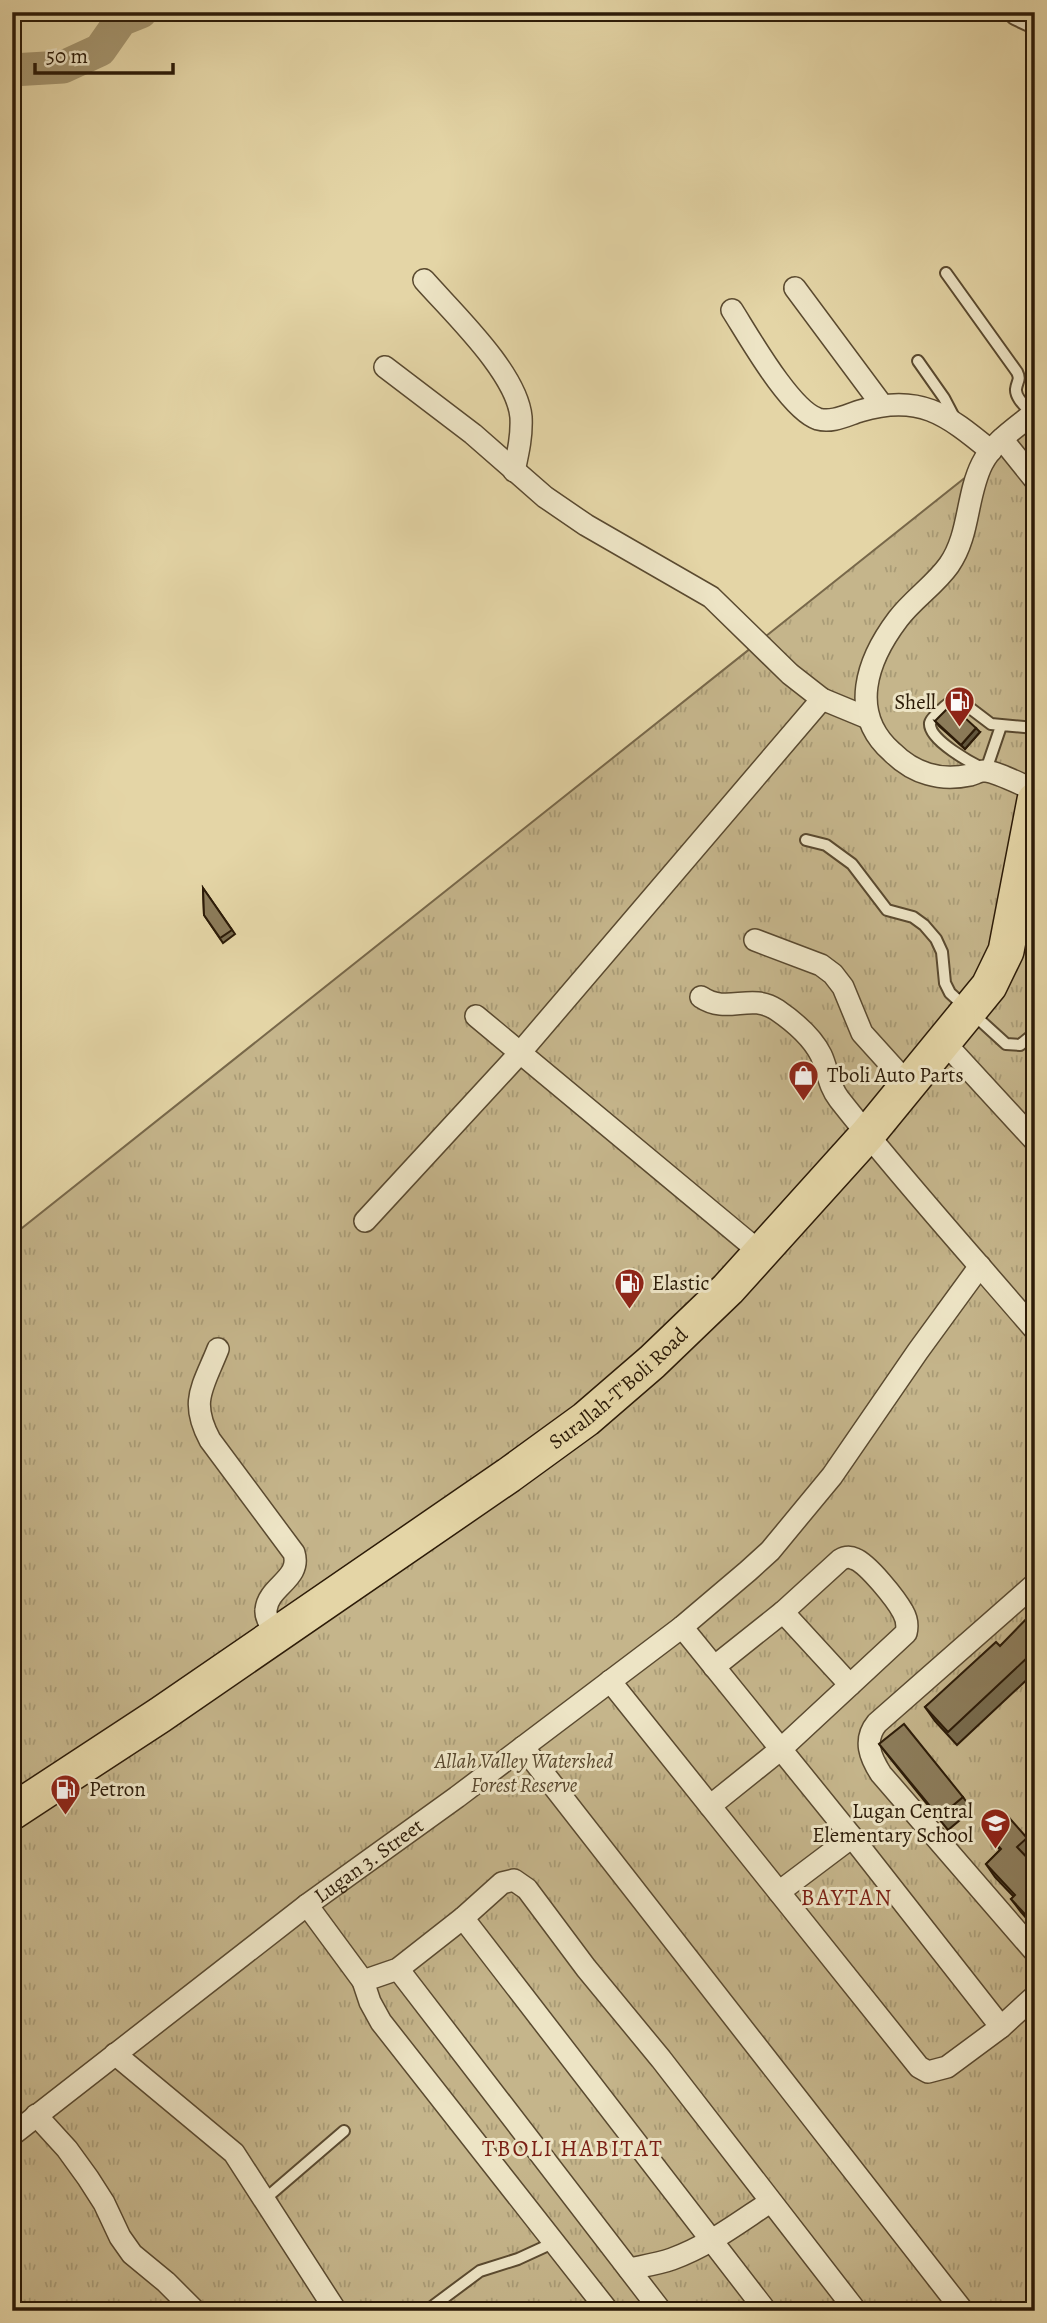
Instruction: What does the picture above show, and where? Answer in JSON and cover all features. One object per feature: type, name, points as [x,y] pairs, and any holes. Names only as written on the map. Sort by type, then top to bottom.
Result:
[{"type":"main road","name":"Surallah-T'Boli Road","points":[[12,1812],[277,1635],[586,1419],[728,1289],[867,1135],[989,986],[1006,951],[1035,800]]},
{"type":"street","points":[[1018,12],[1035,20]]},
{"type":"street","points":[[424,280],[500,368],[514,392],[520,415],[520,440],[513,471]]},
{"type":"street","points":[[795,288],[882,405]]},
{"type":"street","points":[[732,310],[777,379],[805,410],[818,418],[833,420],[882,405],[916,405],[996,445],[1035,480]]},
{"type":"street","points":[[385,367],[473,434],[545,497],[586,525],[711,597],[790,674],[822,699],[868,718]]},
{"type":"street","points":[[1034,413],[996,445],[976,480],[957,552],[947,567],[910,604],[882,645],[868,676],[864,698],[868,718],[876,735],[886,747],[915,769],[929,775],[948,777],[960,777],[986,770],[1035,790]]},
{"type":"street","points":[[365,1221],[519,1054],[822,699]]},
{"type":"street","points":[[755,940],[821,965],[833,974],[843,987],[862,1032],[909,1085]]},
{"type":"street","points":[[701,997],[712,1004],[724,1006],[742,1002],[758,1003],[774,1009],[800,1029],[817,1048],[834,1092],[867,1135],[1035,1330]]},
{"type":"street","points":[[476,1016],[761,1252]]},
{"type":"street","points":[[944,1042],[1035,1141]]},
{"type":"street","name":"Lugan 3. Street","points":[[12,2135],[307,1905],[682,1627],[770,1551],[814,1500],[852,1449],[980,1266]]},
{"type":"street","points":[[218,1349],[200,1394],[200,1422],[210,1440],[294,1553],[297,1562],[294,1571],[269,1600],[266,1609],[267,1618],[277,1635]]},
{"type":"street","points":[[710,1806],[781,1749],[906,1633],[908,1626],[903,1610],[865,1565],[852,1558],[840,1560],[783,1612],[714,1667]]},
{"type":"street","points":[[1035,1584],[877,1723],[870,1732],[869,1744],[871,1758],[881,1774],[1035,1952]]},
{"type":"street","points":[[783,1612],[850,1685]]},
{"type":"street","points":[[682,1627],[1001,2027]]},
{"type":"street","points":[[610,1681],[919,2067],[929,2071],[947,2067],[1001,2027],[1035,1996]]},
{"type":"street","points":[[523,1747],[963,2311]]},
{"type":"street","points":[[779,1892],[852,1837]]},
{"type":"street","points":[[363,1981],[398,1969],[463,1919],[502,1883],[514,1880],[527,1889],[856,2311]]},
{"type":"street","points":[[307,1905],[363,1981],[370,2003],[381,2022],[608,2311]]},
{"type":"street","points":[[463,1919],[766,2311]]},
{"type":"street","points":[[398,1969],[662,2311]]},
{"type":"street","points":[[115,2054],[226,2145],[241,2163],[336,2311]]},
{"type":"street","points":[[36,2115],[67,2149],[88,2178],[132,2254],[195,2311]]},
{"type":"street","points":[[629,2269],[669,2260],[712,2241],[770,2202]]},
{"type":"lane","points":[[946,273],[1017,372],[1020,377],[1017,395],[1034,413]]},
{"type":"lane","points":[[918,361],[944,398],[958,424]]},
{"type":"lane","points":[[1001,726],[986,770],[956,754],[932,730],[931,720],[947,704],[958,700],[984,720],[1001,726],[1035,728]]},
{"type":"lane","points":[[806,840],[826,845],[845,858],[887,910],[913,917],[924,925],[936,939],[942,953],[945,983],[950,993],[1006,1044],[1020,1045],[1035,1033]]},
{"type":"lane","points":[[264,2199],[344,2131]]},
{"type":"lane","points":[[429,2309],[480,2271],[518,2259],[555,2242]]},
{"type":"green space","name":"Allah Valley Watershed Forest Reserve","points":[[1035,422],[1035,2311],[12,2311],[12,1236]]},
{"type":"building","name":"Shell","points":[[951,705],[976,728],[961,745],[935,721]]},
{"type":"building","points":[[203,888],[232,930],[220,938],[204,915]]},
{"type":"building","points":[[1033,1612],[1035,1654],[1030,1659],[1028,1657],[948,1732],[925,1707],[996,1642],[1000,1646]]},
{"type":"building","points":[[904,1724],[963,1797],[939,1817],[879,1744]]},
{"type":"building","points":[[1005,1813],[1027,1838],[1017,1847],[1035,1866],[1035,1925],[1011,1899],[1015,1895],[986,1864],[1001,1849],[985,1831]]},
{"type":"waterway","points":[[12,70],[63,67],[100,50],[121,20],[141,12]]},
{"type":"place","name":"Shell","points":[[959,729]]},
{"type":"place","name":"Tboli Auto Parts","points":[[804,1102]]},
{"type":"place","name":"Elastic","points":[[629,1310]]},
{"type":"place","name":"Petron","points":[[66,1816]]},
{"type":"place","name":"Lugan Central Elementary School","points":[[996,1850]]},
{"type":"district","name":"BAYTAN","points":[[847,1897]]},
{"type":"district","name":"TBOLI HABITAT","points":[[573,2148]]}]
